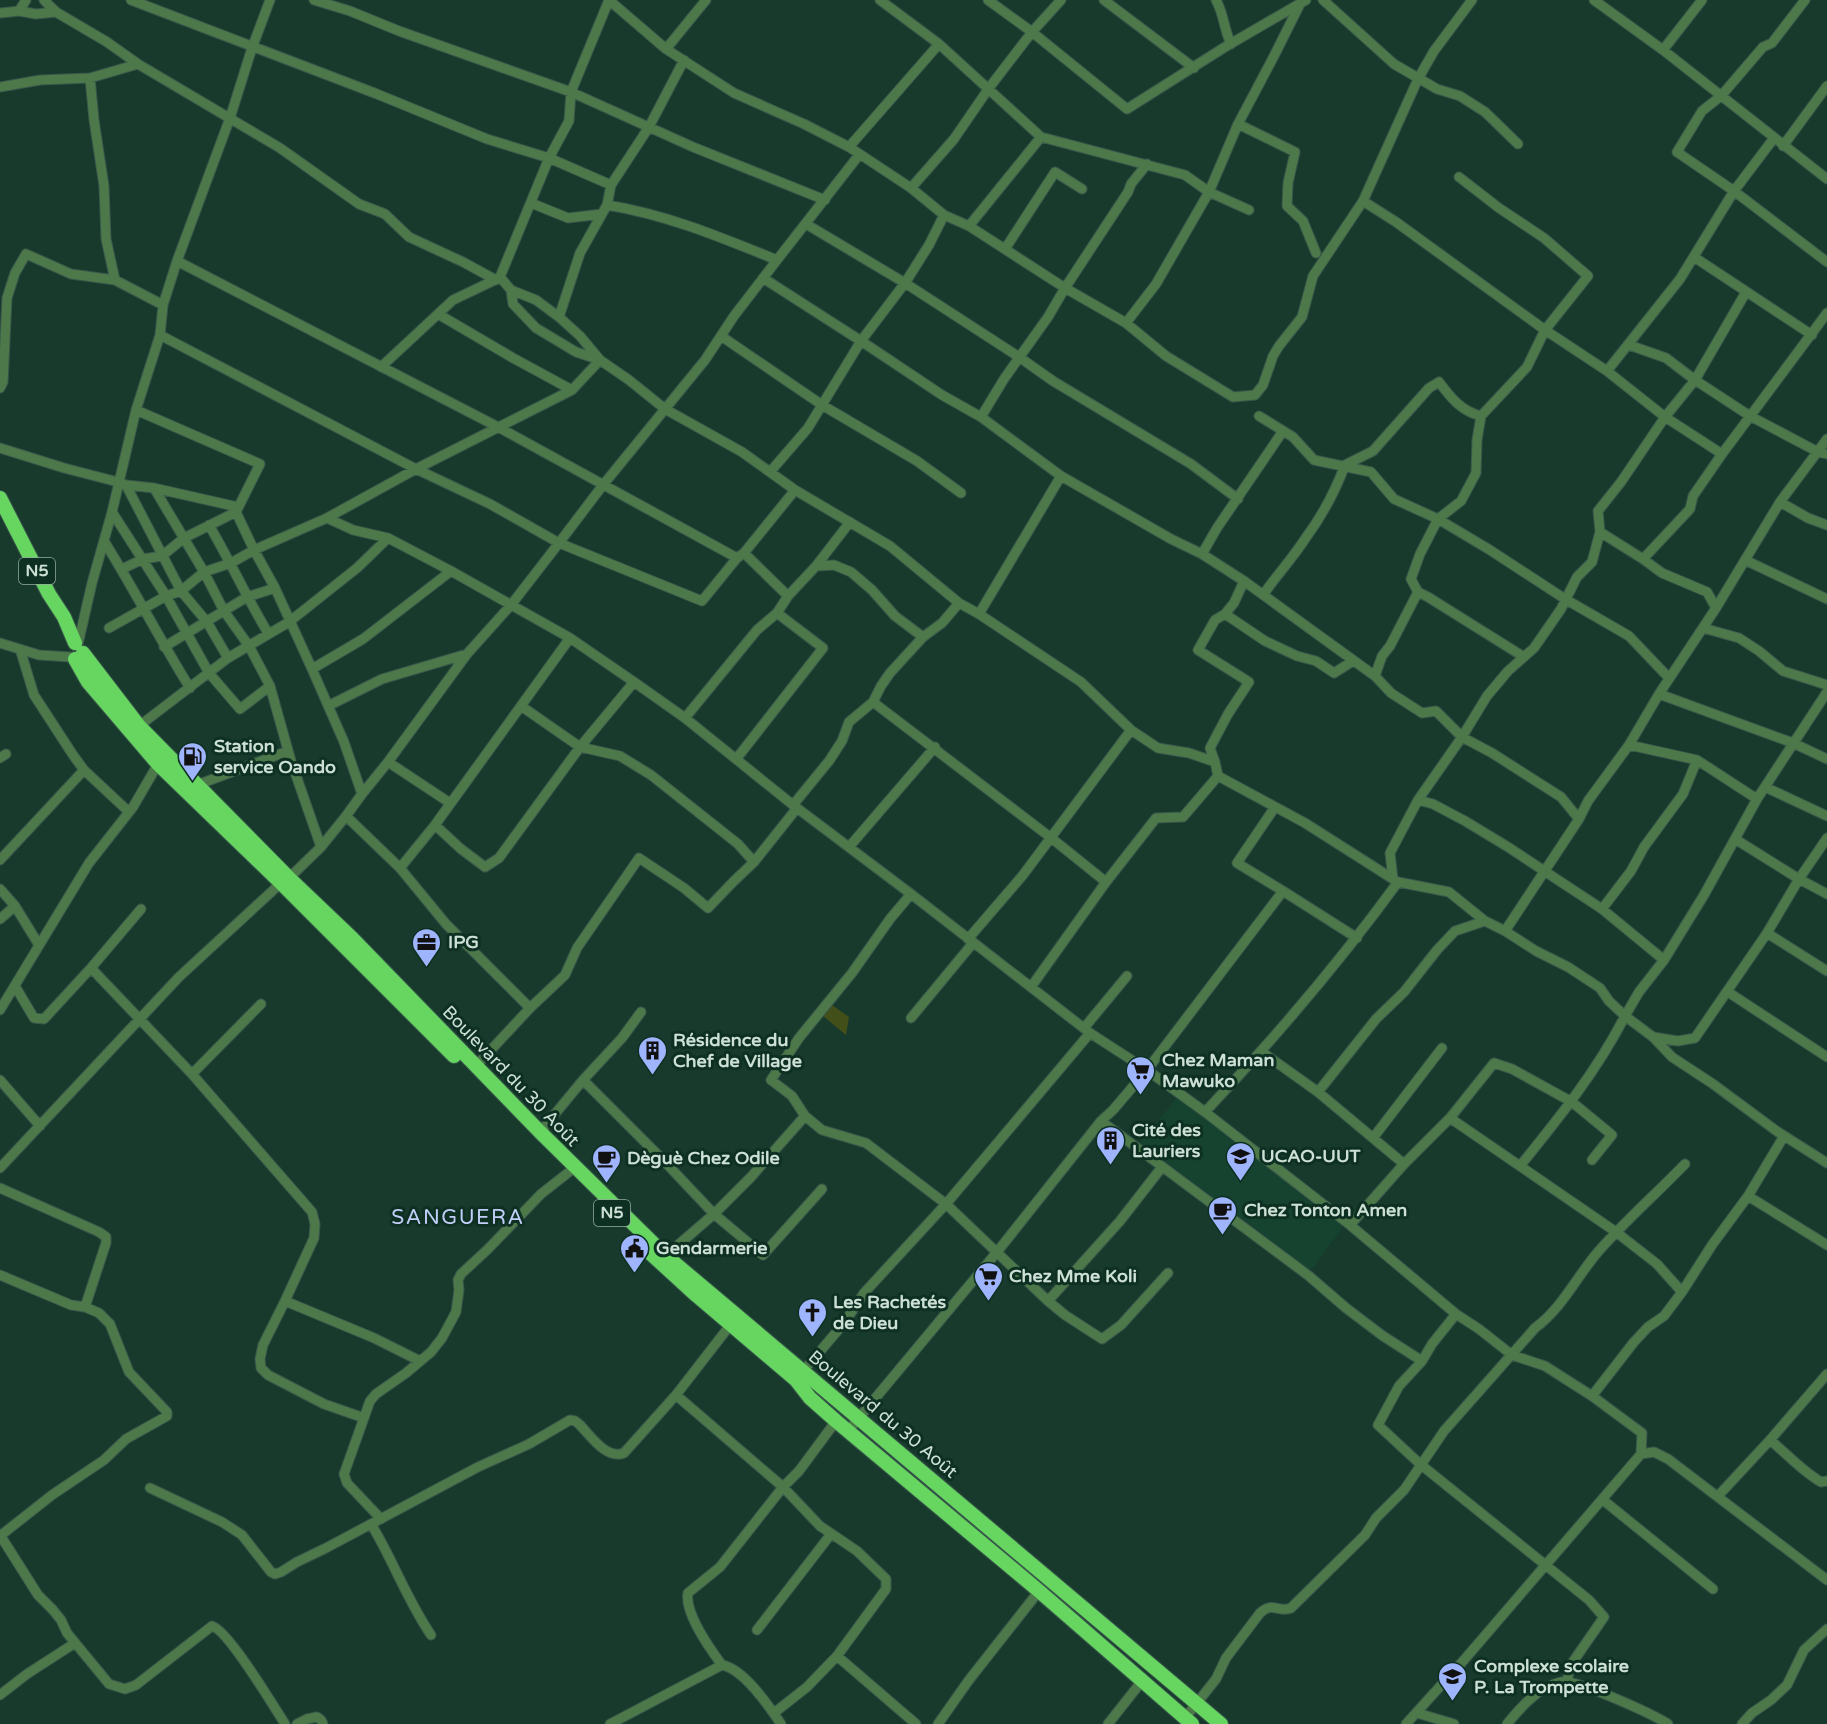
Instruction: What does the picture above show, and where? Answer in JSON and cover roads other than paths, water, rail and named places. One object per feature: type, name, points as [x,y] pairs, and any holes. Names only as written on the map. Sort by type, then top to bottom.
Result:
[{"type":"highway","name":"Boulevard du 30 Août","points":[[0,498],[49,594],[64,617],[88,682],[158,764],[352,938],[663,1259],[800,1375],[810,1398],[1039,1591],[1188,1721]]},
{"type":"highway","name":"Boulevard du 30 Août","points":[[0,513],[75,650],[139,726],[569,1172],[731,1324],[859,1418],[1221,1724]]},
{"type":"street","points":[[19,11],[26,0]]},
{"type":"street","points":[[44,0],[56,12],[107,42],[138,64],[280,148],[359,204],[385,214],[409,237],[498,279],[511,290],[536,300],[580,336],[600,360],[665,409],[742,452],[795,490],[890,546],[959,603],[1081,682],[1131,730],[1158,748],[1189,753],[1215,762]]},
{"type":"street","points":[[131,0],[487,139],[549,158],[611,186]]},
{"type":"street","points":[[0,644],[39,655],[75,650],[122,483],[136,410],[160,335],[163,305],[270,0]]},
{"type":"street","points":[[314,0],[571,92],[693,147],[825,200]]},
{"type":"street","points":[[381,367],[453,300],[498,279],[549,158],[569,121],[571,92],[609,0],[666,48],[734,93],[849,147],[911,188],[944,215],[969,226],[1065,288],[1126,323],[1166,356],[1233,397],[1255,395],[1263,385],[1279,346],[1302,317],[1314,276],[1364,201],[1418,79],[1434,51],[1472,0]]},
{"type":"street","points":[[666,48],[706,0]]},
{"type":"street","points":[[880,0],[939,44],[1041,137],[1185,175],[1209,192],[1249,210]]},
{"type":"street","points":[[988,0],[1032,32],[1126,109],[1231,44],[1303,3]]},
{"type":"street","points":[[911,188],[954,140],[989,88],[1032,32],[1061,0]]},
{"type":"street","points":[[1104,0],[1194,68]]},
{"type":"street","points":[[1216,0],[1222,10],[1231,44]]},
{"type":"street","points":[[1323,0],[1394,64],[1437,89],[1460,96],[1485,112],[1518,144]]},
{"type":"street","points":[[1594,0],[1663,50],[1827,179]]},
{"type":"street","points":[[1663,50],[1702,0]]},
{"type":"street","points":[[1805,0],[1772,43],[1763,46],[1720,96],[1702,111],[1677,152],[1734,191],[1827,262]]},
{"type":"street","points":[[1126,323],[1156,284],[1209,192],[1238,124],[1303,3]]},
{"type":"street","points":[[0,14],[19,11],[36,14],[56,12]]},
{"type":"street","points":[[849,147],[939,44]]},
{"type":"street","points":[[559,317],[580,253],[607,205],[611,186],[649,127],[684,60]]},
{"type":"street","points":[[0,87],[40,80],[90,78],[138,64]]},
{"type":"street","points":[[90,78],[94,120],[105,186],[106,239],[115,280]]},
{"type":"street","points":[[1783,146],[1827,87]]},
{"type":"street","points":[[1238,124],[1295,152],[1288,183],[1287,206],[1303,221],[1316,253]]},
{"type":"street","points":[[969,226],[1041,137]]},
{"type":"street","points":[[1607,371],[1680,279],[1734,191],[1774,138]]},
{"type":"street","points":[[0,1168],[188,969],[321,847],[388,762],[467,654],[511,605],[665,409],[859,155]]},
{"type":"street","points":[[981,417],[1128,192],[1131,184],[1147,164]]},
{"type":"street","points":[[1005,249],[1055,172],[1082,189]]},
{"type":"street","points":[[1459,177],[1499,208],[1544,238],[1588,276],[1545,330],[1527,367],[1481,416],[1477,440],[1476,473],[1461,501],[1438,519],[1420,554],[1411,579],[1418,592],[1524,657]]},
{"type":"street","points":[[1364,201],[1545,330],[1607,371],[1665,417],[1722,454]]},
{"type":"street","points":[[531,203],[568,218],[602,214]]},
{"type":"street","points":[[607,205],[642,211],[675,221],[777,260]]},
{"type":"street","points":[[770,472],[808,428],[861,341],[905,283],[929,245],[944,215]]},
{"type":"street","points":[[806,224],[905,283],[1053,381],[1191,464],[1238,499]]},
{"type":"street","points":[[0,388],[3,382],[7,298],[15,273],[26,254],[71,274],[115,280],[163,305]]},
{"type":"street","points":[[1694,258],[1812,335]]},
{"type":"street","points":[[177,261],[498,427],[740,556],[788,596]]},
{"type":"street","points":[[763,278],[942,395],[981,417],[1061,476],[1171,539],[1202,554],[1244,581],[1375,676],[1391,693],[1422,713],[1436,711],[1462,737],[1562,797],[1579,819]]},
{"type":"street","points":[[511,290],[513,304],[536,328],[576,352],[600,360]]},
{"type":"street","points":[[1205,1112],[1262,1052],[1357,938],[1396,881],[1390,853],[1418,800],[1462,737],[1486,696],[1508,671],[1534,648],[1548,630],[1577,577],[1592,562],[1600,532],[1598,511],[1621,482],[1665,417],[1695,380],[1746,292]]},
{"type":"street","points":[[1643,559],[1690,509],[1693,496],[1722,454],[1827,313]]},
{"type":"street","points":[[438,314],[572,390]]},
{"type":"street","points":[[160,335],[416,469],[490,504],[559,543],[702,601],[795,490]]},
{"type":"street","points":[[721,336],[822,405],[917,461],[961,493]]},
{"type":"street","points":[[1629,345],[1666,358],[1750,416],[1823,453]]},
{"type":"street","points":[[109,628],[166,596],[181,591],[204,572],[231,563],[254,550],[327,518],[416,469],[572,390],[600,360]]},
{"type":"street","points":[[1263,595],[1306,539],[1336,489],[1345,465],[1373,451],[1429,388],[1438,382],[1457,405],[1471,414],[1481,416]]},
{"type":"street","points":[[122,569],[143,559],[162,556],[184,538],[237,510],[260,464],[136,410]]},
{"type":"street","points":[[1258,416],[1293,437],[1314,460],[1371,472],[1394,499],[1438,519],[1490,550],[1565,600],[1629,636],[1670,678]]},
{"type":"street","points":[[1202,554],[1282,431]]},
{"type":"street","points":[[1505,931],[1579,819],[1588,801],[1629,745],[1780,502],[1823,453],[1827,439]]},
{"type":"street","points":[[0,448],[64,468],[237,510]]},
{"type":"street","points":[[979,614],[1061,476]]},
{"type":"street","points":[[122,483],[181,591],[207,622],[228,657]]},
{"type":"street","points":[[154,488],[204,572],[224,611],[249,646],[270,686],[288,751],[321,847]]},
{"type":"street","points":[[1780,502],[1808,518],[1827,525]]},
{"type":"street","points":[[237,510],[312,669],[344,742],[362,794]]},
{"type":"street","points":[[112,512],[166,596],[209,673],[240,709],[270,686]]},
{"type":"street","points":[[327,518],[353,530],[388,538],[451,571],[570,638],[634,682],[685,718],[795,806],[1087,1030],[1205,1112],[1350,1225],[1456,1314],[1512,1355],[1545,1366],[1592,1396],[1642,1433],[1641,1454],[1546,1566],[1406,1724]]},
{"type":"street","points":[[685,718],[757,630],[777,612],[788,596],[816,566],[850,522]]},
{"type":"street","points":[[209,525],[268,633]]},
{"type":"street","points":[[1600,532],[1662,573],[1707,592],[1716,608]]},
{"type":"street","points":[[139,726],[228,657],[289,622],[357,568],[388,538]]},
{"type":"street","points":[[104,541],[190,688]]},
{"type":"street","points":[[1745,560],[1827,598]]},
{"type":"street","points":[[816,566],[834,565],[851,572],[872,590],[895,616],[923,637]]},
{"type":"street","points":[[312,669],[363,639],[451,571]]},
{"type":"street","points":[[1244,581],[1234,603],[1215,620],[1198,650],[1249,682],[1228,714],[1210,748],[1218,776],[1305,823],[1396,881],[1449,892],[1485,921],[1568,967],[1600,988],[1609,1001],[1653,1037],[1672,1057],[1784,1136],[1827,1163]]},
{"type":"street","points":[[164,647],[247,597],[274,588]]},
{"type":"street","points":[[1375,676],[1382,656],[1390,646],[1418,592]]},
{"type":"street","points":[[476,1066],[530,1008],[566,975],[577,948],[639,858],[684,888],[708,908],[754,862],[830,761],[842,741],[849,722],[873,702],[886,680],[923,637],[942,623],[959,603]]},
{"type":"street","points":[[737,758],[823,648],[777,612]]},
{"type":"street","points":[[1224,614],[1265,641],[1296,656],[1316,661],[1334,673],[1353,661]]},
{"type":"street","points":[[1703,628],[1739,638],[1783,671],[1827,685]]},
{"type":"street","points":[[400,868],[435,825],[570,638]]},
{"type":"street","points":[[20,649],[37,701],[84,770],[129,812]]},
{"type":"street","points":[[328,706],[382,679],[467,654]]},
{"type":"street","points":[[435,825],[485,867],[499,858],[580,747],[634,682]]},
{"type":"street","points":[[1520,1167],[1572,1102],[1616,1034],[1639,992],[1664,960],[1704,895],[1757,799],[1827,692]]},
{"type":"street","points":[[1659,694],[1793,743],[1827,759]]},
{"type":"street","points":[[873,702],[935,747],[1106,882]]},
{"type":"street","points":[[522,706],[580,747],[620,756],[651,775],[738,844],[754,862]]},
{"type":"street","points":[[911,1018],[1023,875],[1131,730]]},
{"type":"street","points":[[1629,745],[1697,760],[1757,799]]},
{"type":"street","points":[[849,847],[935,747]]},
{"type":"street","points":[[197,785],[288,751]]},
{"type":"street","points":[[1602,909],[1683,794],[1697,760]]},
{"type":"street","points":[[388,762],[450,803]]},
{"type":"street","points":[[0,1010],[89,863],[129,812],[158,764]]},
{"type":"street","points":[[0,860],[84,770]]},
{"type":"street","points":[[1031,987],[1106,882],[1156,818],[1183,817],[1218,776]]},
{"type":"street","points":[[1765,787],[1827,816]]},
{"type":"street","points":[[1418,800],[1433,804],[1508,847],[1602,909],[1664,960]]},
{"type":"street","points":[[1275,807],[1237,863],[1357,938]]},
{"type":"street","points":[[346,816],[400,868],[446,924],[530,1008]]},
{"type":"street","points":[[1653,1037],[1678,1041],[1695,1038],[1767,933],[1827,838]]},
{"type":"street","points":[[1735,839],[1827,894]]},
{"type":"street","points":[[0,889],[15,906],[39,945]]},
{"type":"street","points":[[849,1431],[997,1252],[1101,1121],[1147,1071],[1284,891]]},
{"type":"street","points":[[911,894],[890,919],[852,973],[799,1038],[771,1080],[792,1096],[806,1116],[822,1130],[866,1143],[946,1204],[1048,1301],[1102,1339],[1120,1325],[1168,1273]]},
{"type":"street","points":[[0,919],[15,906]]},
{"type":"street","points":[[15,987],[34,1018],[44,1018],[91,968],[141,909]]},
{"type":"street","points":[[1318,1092],[1376,1019],[1404,992],[1455,931],[1485,921]]},
{"type":"street","points":[[1767,933],[1827,971]]},
{"type":"street","points":[[91,968],[192,1074],[312,1212],[315,1224],[314,1238],[263,1345],[261,1368],[268,1375],[324,1404],[364,1418]]},
{"type":"street","points":[[800,1375],[845,1322],[864,1293],[946,1204],[1087,1030],[1127,976]]},
{"type":"street","points":[[1728,992],[1827,1057]]},
{"type":"street","points":[[192,1074],[261,1005]]},
{"type":"street","points":[[540,1132],[622,1038],[641,1012]]},
{"type":"street","points":[[1373,1138],[1442,1048]]},
{"type":"street","points":[[1262,1052],[1318,1092],[1404,1164]]},
{"type":"street","points":[[1350,1225],[1449,1118],[1494,1063],[1512,1069],[1572,1102],[1612,1135],[1592,1160]]},
{"type":"street","points":[[0,1080],[40,1126]]},
{"type":"street","points":[[583,1080],[714,1214],[763,1255],[822,1189]]},
{"type":"street","points":[[663,1259],[714,1214],[751,1177],[806,1116]]},
{"type":"street","points":[[1449,1118],[1616,1232],[1657,1264],[1682,1292]]},
{"type":"street","points":[[1101,1121],[1310,1276],[1346,1308],[1383,1336],[1422,1361]]},
{"type":"street","points":[[1592,1396],[1634,1342],[1648,1327],[1664,1316],[1682,1292],[1748,1197],[1784,1136]]},
{"type":"street","points":[[1188,1721],[1196,1704],[1216,1678],[1226,1658],[1260,1613],[1265,1608],[1287,1610],[1295,1605],[1365,1535],[1376,1518],[1404,1490],[1444,1431],[1535,1328],[1548,1318],[1595,1255],[1685,1164]]},
{"type":"street","points":[[1048,1301],[1120,1221],[1162,1167]]},
{"type":"street","points":[[381,1519],[347,1484],[344,1474],[370,1401],[375,1394],[420,1361],[436,1346],[450,1326],[456,1312],[458,1280],[461,1274],[541,1194],[569,1172]]},
{"type":"street","points":[[0,1188],[106,1237],[106,1244],[85,1307]]},
{"type":"street","points":[[1748,1197],[1827,1245]]},
{"type":"street","points":[[0,1275],[71,1305],[96,1311],[107,1320],[126,1368],[167,1414],[126,1439],[104,1460],[52,1495],[0,1535],[38,1595],[61,1620],[67,1633],[109,1684],[125,1689],[145,1679],[210,1627],[216,1627],[227,1636],[285,1724]]},
{"type":"street","points":[[285,1301],[374,1338],[420,1361]]},
{"type":"street","points":[[1456,1314],[1432,1344],[1422,1361],[1399,1386],[1378,1425],[1420,1464],[1588,1600],[1604,1617],[1570,1666],[1567,1682]]},
{"type":"street","points":[[150,1488],[222,1522],[242,1535],[275,1574],[570,1420],[575,1420],[607,1452],[620,1455],[629,1449],[676,1395],[731,1324]]},
{"type":"street","points":[[1718,1496],[1827,1374]]},
{"type":"street","points":[[676,1395],[783,1487],[820,1526],[857,1551],[886,1579],[887,1585],[882,1595],[837,1656],[807,1687],[774,1713]]},
{"type":"street","points":[[781,1724],[757,1691],[744,1678],[732,1668],[722,1665],[697,1625],[689,1607],[687,1595],[720,1567],[783,1487],[799,1471],[836,1421]]},
{"type":"street","points":[[1770,1440],[1788,1454],[1807,1474],[1821,1482],[1827,1481]]},
{"type":"street","points":[[1641,1454],[1654,1452],[1668,1459],[1827,1580]]},
{"type":"street","points":[[1603,1500],[1713,1589]]},
{"type":"street","points":[[371,1524],[419,1617],[431,1635]]},
{"type":"street","points":[[757,1630],[831,1534]]},
{"type":"street","points":[[938,1724],[969,1680],[1039,1591]]},
{"type":"street","points":[[1742,1724],[1787,1685],[1804,1650],[1827,1629]]},
{"type":"street","points":[[0,1695],[27,1674],[75,1643]]},
{"type":"street","points":[[837,1656],[916,1724]]},
{"type":"street","points":[[610,1724],[722,1665]]},
{"type":"street","points":[[1108,1724],[1142,1681]]},
{"type":"street","points":[[1507,1724],[1524,1704],[1542,1690],[1567,1682],[1637,1708],[1668,1724]]},
{"type":"street","points":[[1417,1713],[1454,1724]]},
{"type":"street","points":[[297,1724],[317,1717],[323,1724]]},
{"type":"place","name":"Station service Oando","points":[[193,782]]},
{"type":"place","name":"IPG","points":[[427,968]]},
{"type":"place","name":"Résidence du Chef de Village","points":[[652,1076]]},
{"type":"place","name":"Chez Maman Mawuko","points":[[1141,1096]]},
{"type":"place","name":"Cité des Lauriers","points":[[1111,1166]]},
{"type":"place","name":"UCAO-UUT","points":[[1240,1182]]},
{"type":"place","name":"Dèguè Chez Odile","points":[[606,1184]]},
{"type":"place","name":"Chez Tonton Amen","points":[[1223,1236]]},
{"type":"place","name":"Gendarmerie","points":[[635,1274]]},
{"type":"place","name":"Chez Mme Koli","points":[[988,1302]]},
{"type":"place","name":"Les Rachetés de Dieu","points":[[812,1338]]},
{"type":"place","name":"Complexe scolaire P. La Trompette","points":[[1453,1702]]},
{"type":"district","name":"SANGUERA","points":[[458,1217]]}]
